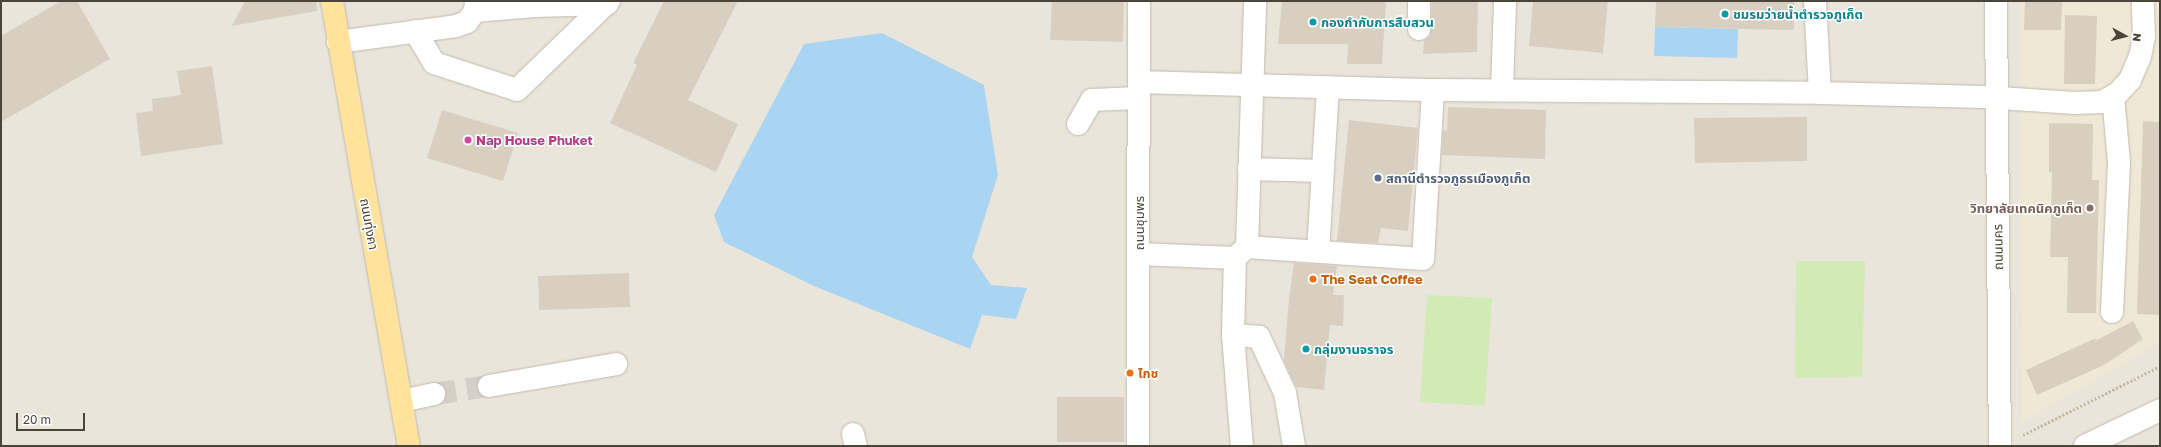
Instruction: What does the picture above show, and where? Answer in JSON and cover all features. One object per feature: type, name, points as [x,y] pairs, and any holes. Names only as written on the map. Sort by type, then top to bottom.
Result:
[{"type":"main road","name":"ถนนทุ่งคา","points":[[332,1],[409,446]]},
{"type":"street","name":"ถนนชุมพร","points":[[1138,446],[1139,1]]},
{"type":"street","points":[[1242,446],[1233,335],[1249,169],[1255,1]]},
{"type":"street","points":[[1419,1],[1419,28]]},
{"type":"street","points":[[1502,89],[1506,1]]},
{"type":"street","points":[[1815,1],[1820,93]]},
{"type":"street","name":"ถนนนคร","points":[[1996,1],[1997,98],[2008,442]]},
{"type":"street","points":[[1078,124],[1092,100],[1139,90],[1251,85],[1433,90],[1502,89],[1820,93],[1997,98],[2075,103],[2102,102],[2113,96],[2130,80],[2140,57],[2144,36],[2143,1]]},
{"type":"street","points":[[415,30],[434,63],[517,90],[608,3]]},
{"type":"street","points":[[338,42],[415,30],[456,26],[467,22],[476,6],[534,6],[608,3]]},
{"type":"street","points":[[1318,251],[1328,87]]},
{"type":"street","points":[[1138,254],[1318,251],[1423,259],[1433,90]]},
{"type":"street","points":[[2112,312],[2119,162],[2113,96]]},
{"type":"street","points":[[1249,169],[1322,171]]},
{"type":"street","points":[[1233,335],[1259,338],[1285,393],[1294,446]]},
{"type":"street","points":[[489,386],[616,364]]},
{"type":"street","points":[[400,401],[434,394]]},
{"type":"street","points":[[2085,446],[2160,410]]},
{"type":"path","points":[[2008,442],[2160,366]]},
{"type":"shaded area","points":[[1,1],[2160,1],[2160,446],[1,446]]},
{"type":"shaded area","name":"วิทยาลัยเทคนิคภูเก็ต","points":[[2020,1],[2160,1],[2160,342],[2021,422]]},
{"type":"green space","points":[[1796,261],[1865,261],[1862,377],[1795,378]]},
{"type":"green space","points":[[1427,295],[1492,298],[1485,406],[1420,402]]},
{"type":"water","points":[[1655,27],[1738,29],[1737,58],[1654,56]]},
{"type":"water","points":[[882,33],[984,85],[998,175],[972,257],[991,285],[1027,288],[1016,319],[982,315],[970,349],[814,286],[724,242],[714,215],[804,44]]},
{"type":"building","points":[[61,1],[77,1],[110,59],[1,122],[1,36]]},
{"type":"building","points":[[245,1],[316,1],[317,11],[232,26]]},
{"type":"building","points":[[664,1],[738,1],[688,100],[738,124],[716,172],[610,123],[637,65],[633,63]]},
{"type":"building","points":[[1052,1],[1124,1],[1123,42],[1050,40]]},
{"type":"building","points":[[1282,1],[1386,1],[1382,64],[1347,64],[1348,44],[1278,44]]},
{"type":"building","points":[[1432,1],[1478,1],[1477,52],[1423,54],[1424,40],[1430,36]]},
{"type":"building","points":[[1533,1],[1608,1],[1603,53],[1529,46]]},
{"type":"building","name":"ชมรมว่ายน้ำตำรวจภูเก็ต","points":[[1656,1],[1794,1],[1794,30],[1655,27]]},
{"type":"building","points":[[2025,1],[2062,1],[2061,30],[2024,30]]},
{"type":"building","points":[[2065,15],[2097,16],[2095,84],[2064,84]]},
{"type":"building","points":[[212,66],[223,144],[141,156],[136,113],[153,111],[152,99],[181,95],[177,71]]},
{"type":"building","points":[[1448,107],[1546,110],[1545,159],[1442,155],[1443,130],[1447,131]]},
{"type":"building","points":[[442,110],[518,133],[503,181],[427,158]]},
{"type":"building","points":[[1807,117],[1807,161],[1695,163],[1694,118]]},
{"type":"building","name":"สถานีตำรวจภูธรเมืองภูเก็ต","points":[[1349,120],[1418,128],[1408,231],[1381,228],[1378,243],[1337,241]]},
{"type":"building","points":[[2143,121],[2160,122],[2160,315],[2137,314]]},
{"type":"building","points":[[2049,123],[2093,124],[2092,180],[2099,180],[2096,313],[2067,313],[2068,257],[2050,257],[2052,172],[2049,172]]},
{"type":"building","points":[[1294,263],[1337,266],[1333,295],[1344,295],[1343,326],[1330,325],[1324,390],[1296,387],[1284,360],[1289,298]]},
{"type":"building","points":[[629,273],[630,307],[539,310],[538,276]]},
{"type":"building","points":[[2133,321],[2143,339],[2104,365],[2037,395],[2026,370],[2096,338],[2095,341]]},
{"type":"building","points":[[1057,397],[1124,397],[1124,442],[1057,442]]},
{"type":"tunnel","points":[[434,394],[489,386]]},
{"type":"place","name":"ชมรมว่ายน้ำตำรวจภูเก็ต","points":[[1725,14]]},
{"type":"place","name":"กองกำกับการสืบสวน","points":[[1313,22]]},
{"type":"place","name":"Nap House Phuket","points":[[468,140]]},
{"type":"place","name":"สถานีตำรวจภูธรเมืองภูเก็ต","points":[[1378,178]]},
{"type":"place","name":"วิทยาลัยเทคนิคภูเก็ต","points":[[2090,208]]},
{"type":"place","name":"The Seat Coffee","points":[[1313,279]]},
{"type":"place","name":"กลุ่มงานจราจร","points":[[1306,349]]},
{"type":"place","name":"ไกช","points":[[1130,373]]}]
